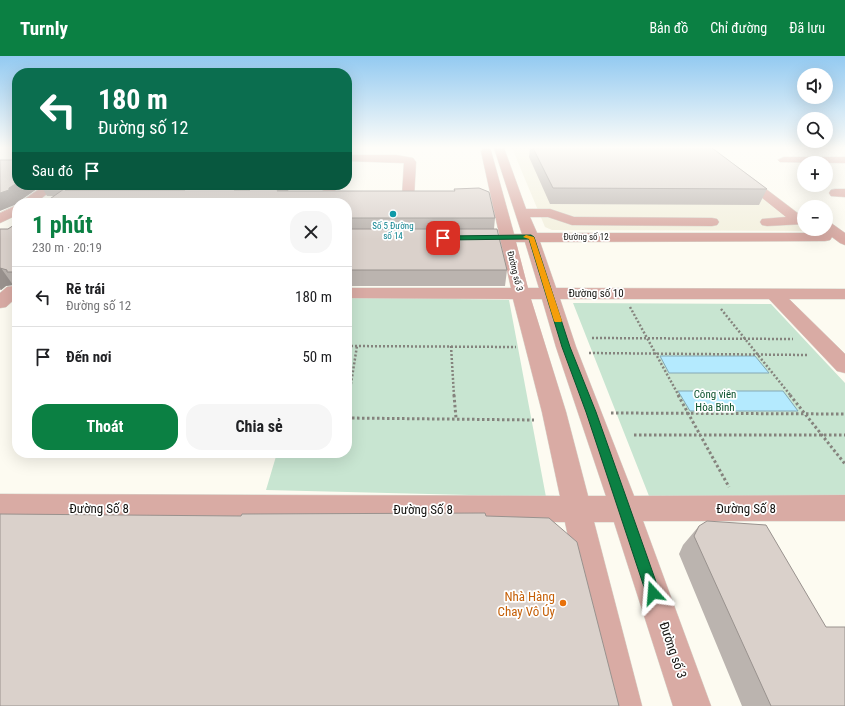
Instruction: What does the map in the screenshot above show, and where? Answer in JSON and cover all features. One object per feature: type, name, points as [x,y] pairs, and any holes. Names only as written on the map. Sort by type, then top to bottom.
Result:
[{"type":"street","points":[[406,178],[402,197],[422,197]]},
{"type":"street","name":"Đường số 3","points":[[496,178],[505,201],[531,237],[567,350],[591,412],[692,706]]},
{"type":"street","name":"Đường số 3","points":[[502,178],[505,201],[499,238],[521,294],[534,347],[554,416],[623,706]]},
{"type":"street","points":[[741,178],[757,193],[783,208],[799,221],[757,222]]},
{"type":"street","points":[[754,178],[797,206]]},
{"type":"street","points":[[34,198],[46,190]]},
{"type":"street","points":[[313,197],[332,193]]},
{"type":"street","points":[[505,201],[550,213],[572,221],[726,222]]},
{"type":"street","points":[[0,220],[12,212]]},
{"type":"street","name":"Đường số 12","points":[[499,238],[797,232]]},
{"type":"street","points":[[833,235],[845,240]]},
{"type":"street","points":[[0,303],[10,291]]},
{"type":"street","name":"Đường số 10","points":[[352,293],[845,294]]},
{"type":"street","points":[[773,293],[839,360]]},
{"type":"street","points":[[534,347],[567,350]]},
{"type":"street","points":[[554,416],[591,412]]},
{"type":"street","name":"Đường Số 8","points":[[0,507],[576,509],[845,508]]},
{"type":"path","points":[[628,305],[729,488]]},
{"type":"path","points":[[718,306],[845,464]]},
{"type":"path","points":[[592,338],[799,339]]},
{"type":"path","points":[[352,346],[534,347]]},
{"type":"path","points":[[352,376],[357,346]]},
{"type":"path","points":[[451,346],[456,418]]},
{"type":"path","points":[[567,350],[655,354],[757,354],[839,360]]},
{"type":"path","points":[[591,412],[845,414]]},
{"type":"path","points":[[352,418],[554,416]]},
{"type":"path","points":[[634,435],[845,436]]},
{"type":"shaded area","points":[[525,178],[752,178],[797,212],[797,231],[552,230],[545,227]]},
{"type":"green space","points":[[352,297],[509,300],[546,497],[266,490],[276,458],[352,458]]},
{"type":"green space","name":"Công viên Hòa Bình","points":[[573,303],[771,304],[845,383],[845,498],[649,496]]},
{"type":"water","points":[[660,356],[755,356],[769,373],[669,373]]},
{"type":"water","points":[[678,391],[783,391],[798,411],[690,411]]},
{"type":"building","points":[[0,178],[12,178],[12,186],[9,188],[9,190],[0,193]]},
{"type":"building","points":[[548,178],[753,178],[767,189],[553,188]]},
{"type":"building","points":[[479,188],[489,192],[495,218],[352,218],[352,198],[51,198],[63,190],[455,191],[454,189]]},
{"type":"building","points":[[12,226],[12,272],[7,272],[7,270],[0,268],[0,229],[8,229]]},
{"type":"building","points":[[352,229],[497,229],[507,270],[352,270]]},
{"type":"building","points":[[485,513],[486,516],[549,518],[577,542],[619,706],[0,706],[0,514],[241,516],[242,514]]},
{"type":"building","points":[[707,521],[766,525],[826,627],[845,627],[845,706],[771,706],[694,536],[699,526]]},
{"type":"slow traffic","points":[[526,237],[531,237],[558,321]]},
{"type":"place","name":"Số 5 Đường số 14","points":[[393,214]]},
{"type":"place","name":"Nhà Hàng Chay Vô Úy","points":[[563,603]]},
{"type":"route","points":[[443,238],[531,237],[566,347],[591,412],[653,593]]}]
